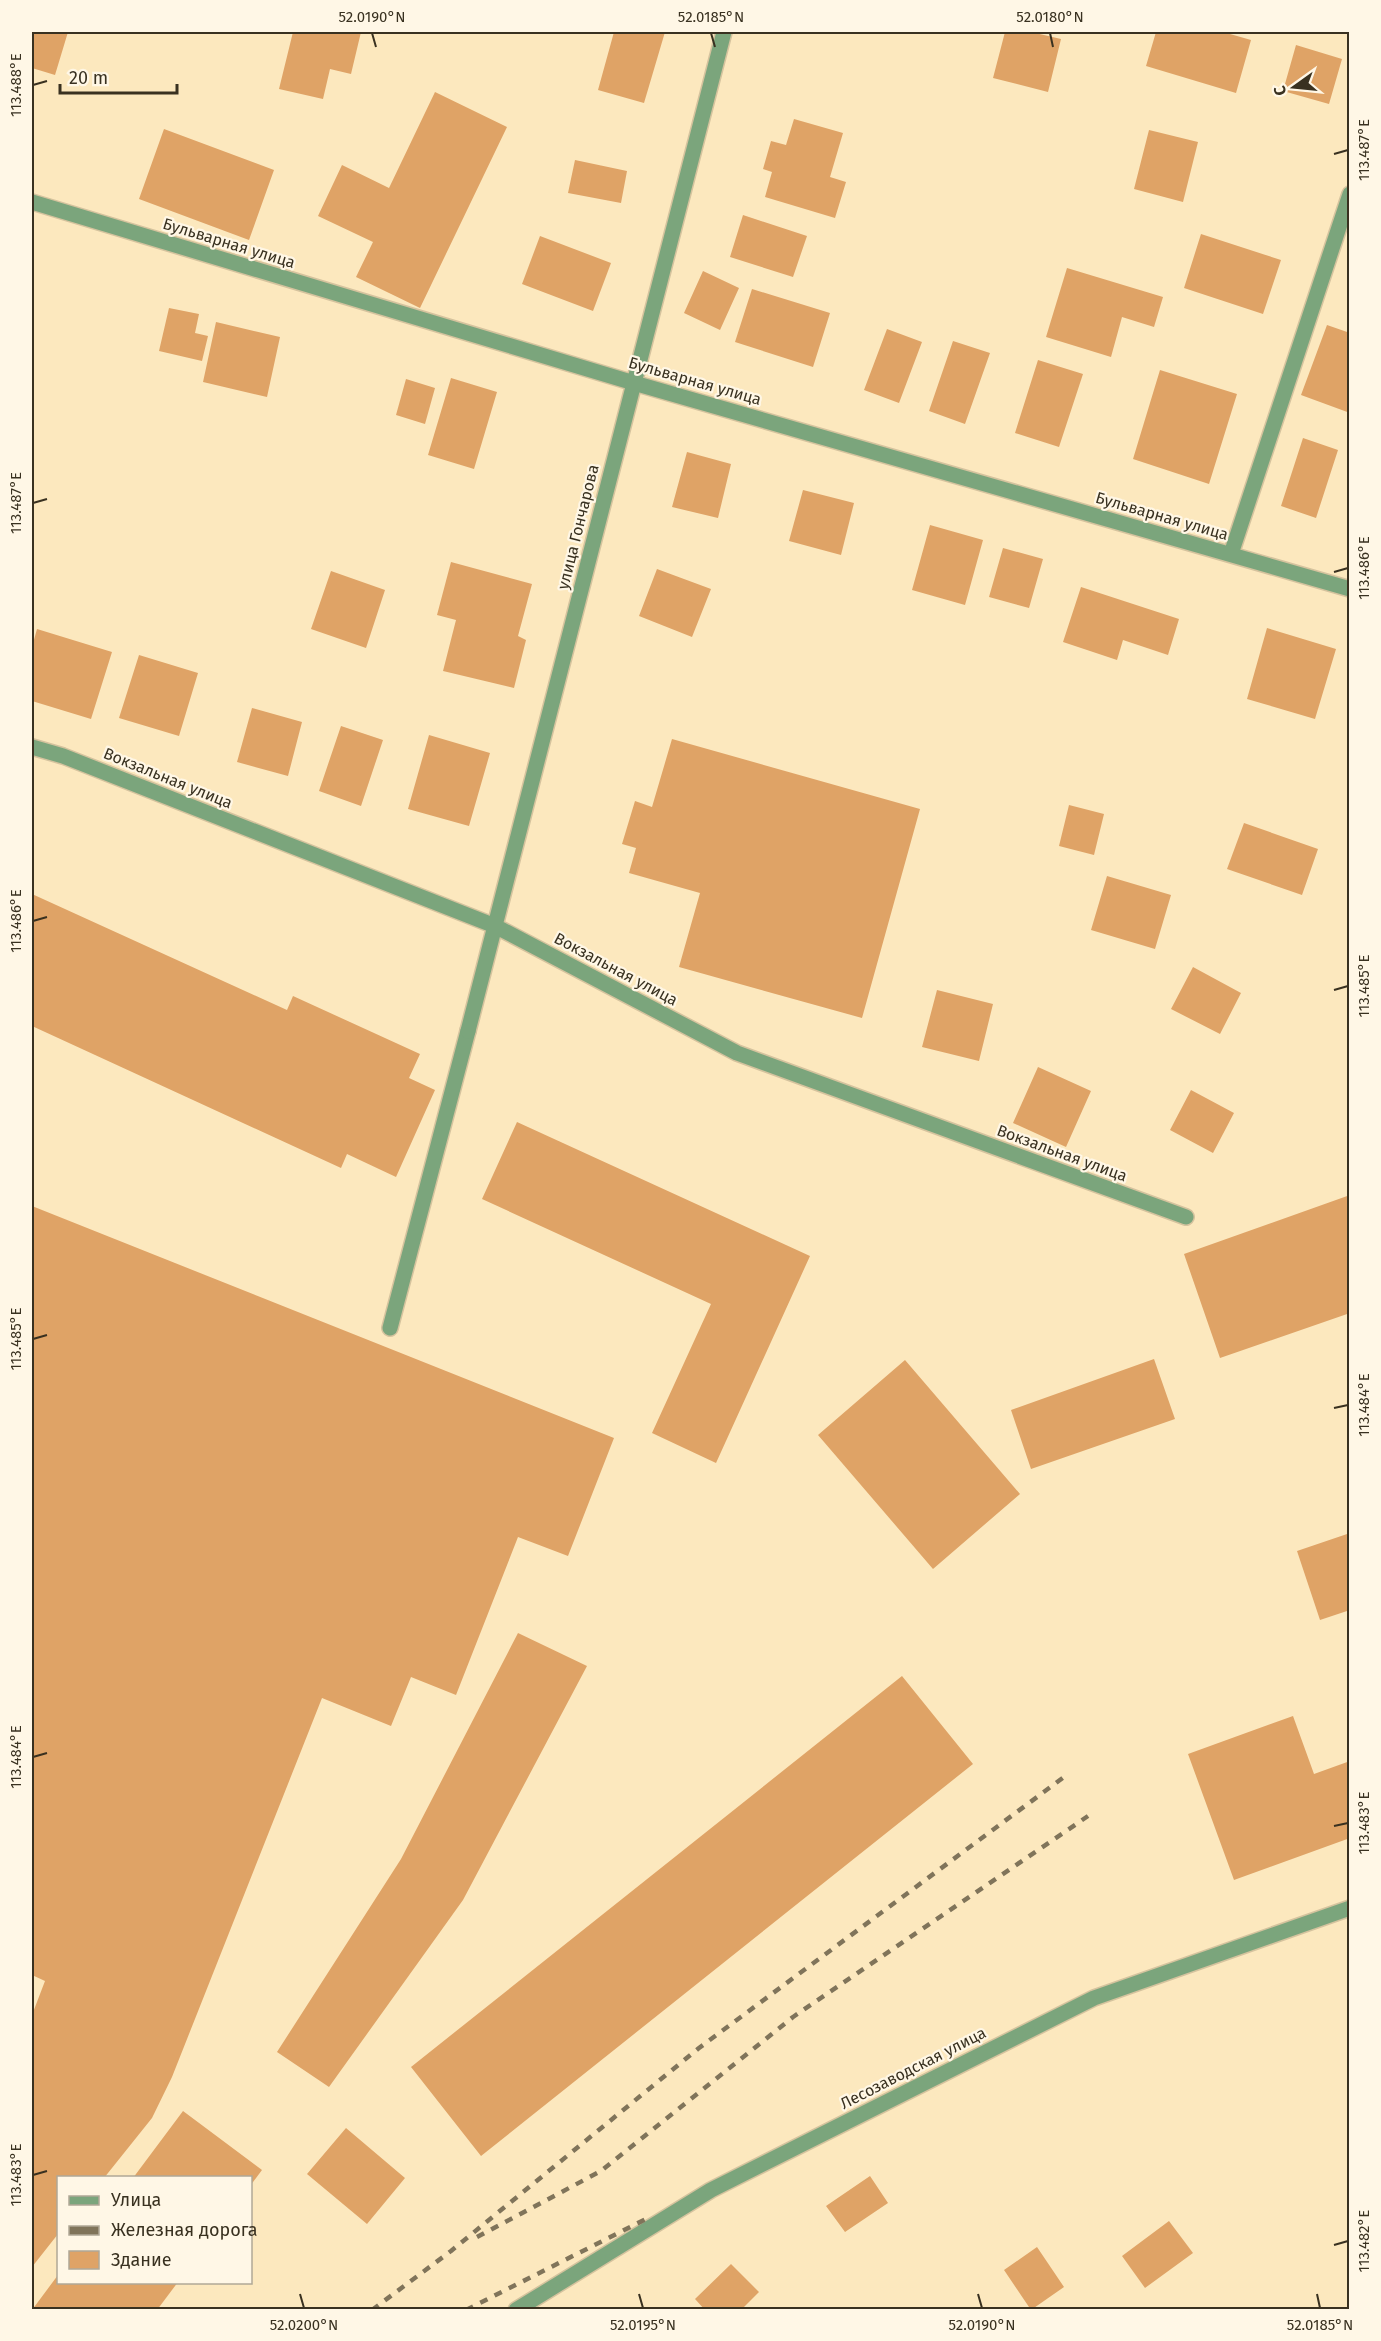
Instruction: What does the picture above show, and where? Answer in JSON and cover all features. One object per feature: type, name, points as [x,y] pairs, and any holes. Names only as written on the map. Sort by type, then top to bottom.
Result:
[{"type":"street","name":"улица Гончарова","points":[[390,1328],[724,32]]},
{"type":"street","points":[[1231,555],[1350,194]]},
{"type":"street","name":"Бульварная улица","points":[[32,202],[634,383],[1350,588]]},
{"type":"street","name":"Вокзальная улица","points":[[32,747],[63,756],[495,926],[737,1053],[1186,1217]]},
{"type":"street","name":"Лесозаводская улица","points":[[516,2310],[711,2190],[1094,1998],[1350,1908]]},
{"type":"building","points":[[32,32],[68,32],[55,75],[32,68]]},
{"type":"building","points":[[293,32],[361,32],[351,74],[330,69],[323,99],[279,89]]},
{"type":"building","points":[[614,32],[665,32],[644,103],[598,90]]},
{"type":"building","points":[[1005,32],[1031,32],[1061,39],[1048,92],[993,78]]},
{"type":"building","points":[[1156,32],[1223,32],[1251,40],[1236,93],[1146,66]]},
{"type":"building","points":[[1296,45],[1342,59],[1329,104],[1283,91]]},
{"type":"building","points":[[435,92],[507,127],[420,308],[356,277],[373,242],[318,216],[342,165],[389,188]]},
{"type":"building","points":[[794,119],[843,133],[830,177],[846,182],[835,218],[765,197],[772,172],[763,169],[771,141],[786,145]]},
{"type":"building","points":[[164,129],[274,170],[249,240],[139,199]]},
{"type":"building","points":[[1149,130],[1198,142],[1183,202],[1134,189]]},
{"type":"building","points":[[575,160],[627,171],[621,203],[568,193]]},
{"type":"building","points":[[743,215],[807,236],[793,277],[730,257]]},
{"type":"building","points":[[1201,234],[1281,260],[1263,314],[1184,288]]},
{"type":"building","points":[[540,236],[611,263],[593,311],[522,284]]},
{"type":"building","points":[[1067,268],[1163,297],[1154,327],[1122,317],[1111,357],[1046,337]]},
{"type":"building","points":[[703,271],[739,288],[720,330],[684,313]]},
{"type":"building","points":[[752,289],[830,313],[813,367],[735,342]]},
{"type":"building","points":[[169,308],[199,314],[195,333],[208,336],[202,361],[159,351]]},
{"type":"building","points":[[216,322],[280,337],[267,397],[203,382]]},
{"type":"building","points":[[1327,325],[1350,333],[1350,413],[1301,395]]},
{"type":"building","points":[[887,329],[922,342],[899,403],[864,390]]},
{"type":"building","points":[[953,341],[990,353],[965,424],[929,411]]},
{"type":"building","points":[[1038,360],[1083,374],[1059,447],[1015,433]]},
{"type":"building","points":[[1160,370],[1237,394],[1209,484],[1133,459]]},
{"type":"building","points":[[451,378],[497,392],[474,469],[428,455]]},
{"type":"building","points":[[406,379],[435,388],[425,424],[396,415]]},
{"type":"building","points":[[1303,438],[1338,450],[1316,518],[1281,506]]},
{"type":"building","points":[[687,452],[731,464],[718,518],[672,507]]},
{"type":"building","points":[[803,490],[854,503],[841,555],[789,541]]},
{"type":"building","points":[[930,525],[983,540],[965,605],[912,590]]},
{"type":"building","points":[[1003,548],[1043,559],[1029,608],[989,597]]},
{"type":"building","points":[[451,562],[532,584],[518,636],[526,640],[514,688],[443,671],[456,620],[437,615]]},
{"type":"building","points":[[657,569],[711,589],[692,637],[639,616]]},
{"type":"building","points":[[331,571],[385,590],[366,648],[311,629]]},
{"type":"building","points":[[1081,587],[1179,619],[1168,655],[1123,640],[1117,660],[1063,642]]},
{"type":"building","points":[[1267,628],[1336,649],[1315,719],[1247,699]]},
{"type":"building","points":[[37,629],[112,652],[91,719],[32,701],[32,647]]},
{"type":"building","points":[[139,655],[198,673],[179,736],[119,718]]},
{"type":"building","points":[[252,708],[302,722],[288,776],[237,762]]},
{"type":"building","points":[[341,726],[383,740],[361,806],[319,791]]},
{"type":"building","points":[[429,735],[490,753],[469,826],[408,809]]},
{"type":"building","points":[[672,739],[920,809],[862,1018],[679,967],[700,893],[629,873],[636,848],[622,844],[635,801],[652,807]]},
{"type":"building","points":[[1069,805],[1104,814],[1094,855],[1059,846]]},
{"type":"building","points":[[1244,823],[1318,849],[1302,895],[1227,869]]},
{"type":"building","points":[[1107,876],[1171,895],[1155,949],[1091,930]]},
{"type":"building","points":[[32,894],[287,1010],[293,996],[420,1054],[409,1078],[435,1090],[396,1177],[347,1154],[341,1168],[32,1026]]},
{"type":"building","points":[[1193,967],[1241,993],[1220,1034],[1171,1009]]},
{"type":"building","points":[[937,990],[993,1004],[979,1061],[922,1047]]},
{"type":"building","points":[[1038,1067],[1091,1091],[1066,1147],[1013,1123]]},
{"type":"building","points":[[1191,1090],[1234,1113],[1213,1153],[1170,1130]]},
{"type":"building","points":[[517,1122],[810,1256],[716,1463],[652,1433],[711,1304],[482,1199]]},
{"type":"building","points":[[1350,1195],[1350,1313],[1220,1358],[1184,1254]]},
{"type":"building","points":[[32,1206],[614,1438],[568,1556],[518,1537],[456,1695],[411,1677],[391,1726],[322,1698],[172,2077],[152,2118],[106,2176],[57,2176],[57,2235],[32,2267],[32,2015],[45,1981],[32,1975]]},
{"type":"building","points":[[1154,1359],[1175,1419],[1031,1469],[1011,1410]]},
{"type":"building","points":[[905,1360],[1020,1494],[933,1569],[818,1435]]},
{"type":"building","points":[[1350,1533],[1350,1610],[1320,1620],[1297,1551]]},
{"type":"building","points":[[518,1633],[587,1666],[463,1900],[329,2087],[277,2052],[401,1859]]},
{"type":"building","points":[[902,1676],[973,1764],[481,2156],[411,2067]]},
{"type":"building","points":[[1293,1716],[1314,1774],[1350,1761],[1350,1838],[1234,1880],[1188,1754]]},
{"type":"building","points":[[183,2111],[262,2170],[252,2183],[252,2176],[134,2176]]},
{"type":"building","points":[[346,2128],[405,2178],[367,2224],[307,2174]]},
{"type":"building","points":[[870,2176],[888,2203],[845,2232],[826,2206]]},
{"type":"building","points":[[1169,2221],[1193,2253],[1145,2288],[1122,2256]]},
{"type":"building","points":[[1037,2247],[1064,2287],[1031,2310],[1004,2270]]},
{"type":"building","points":[[731,2264],[759,2292],[741,2310],[705,2310],[695,2299]]},
{"type":"building","points":[[57,2276],[57,2284],[176,2284],[157,2310],[32,2310]]},
{"type":"railway","points":[[372,2310],[451,2251],[699,2048],[1064,1777]]},
{"type":"railway","points":[[477,2237],[601,2171],[793,2017],[1088,1816]]},
{"type":"railway","points":[[466,2310],[648,2218]]}]
